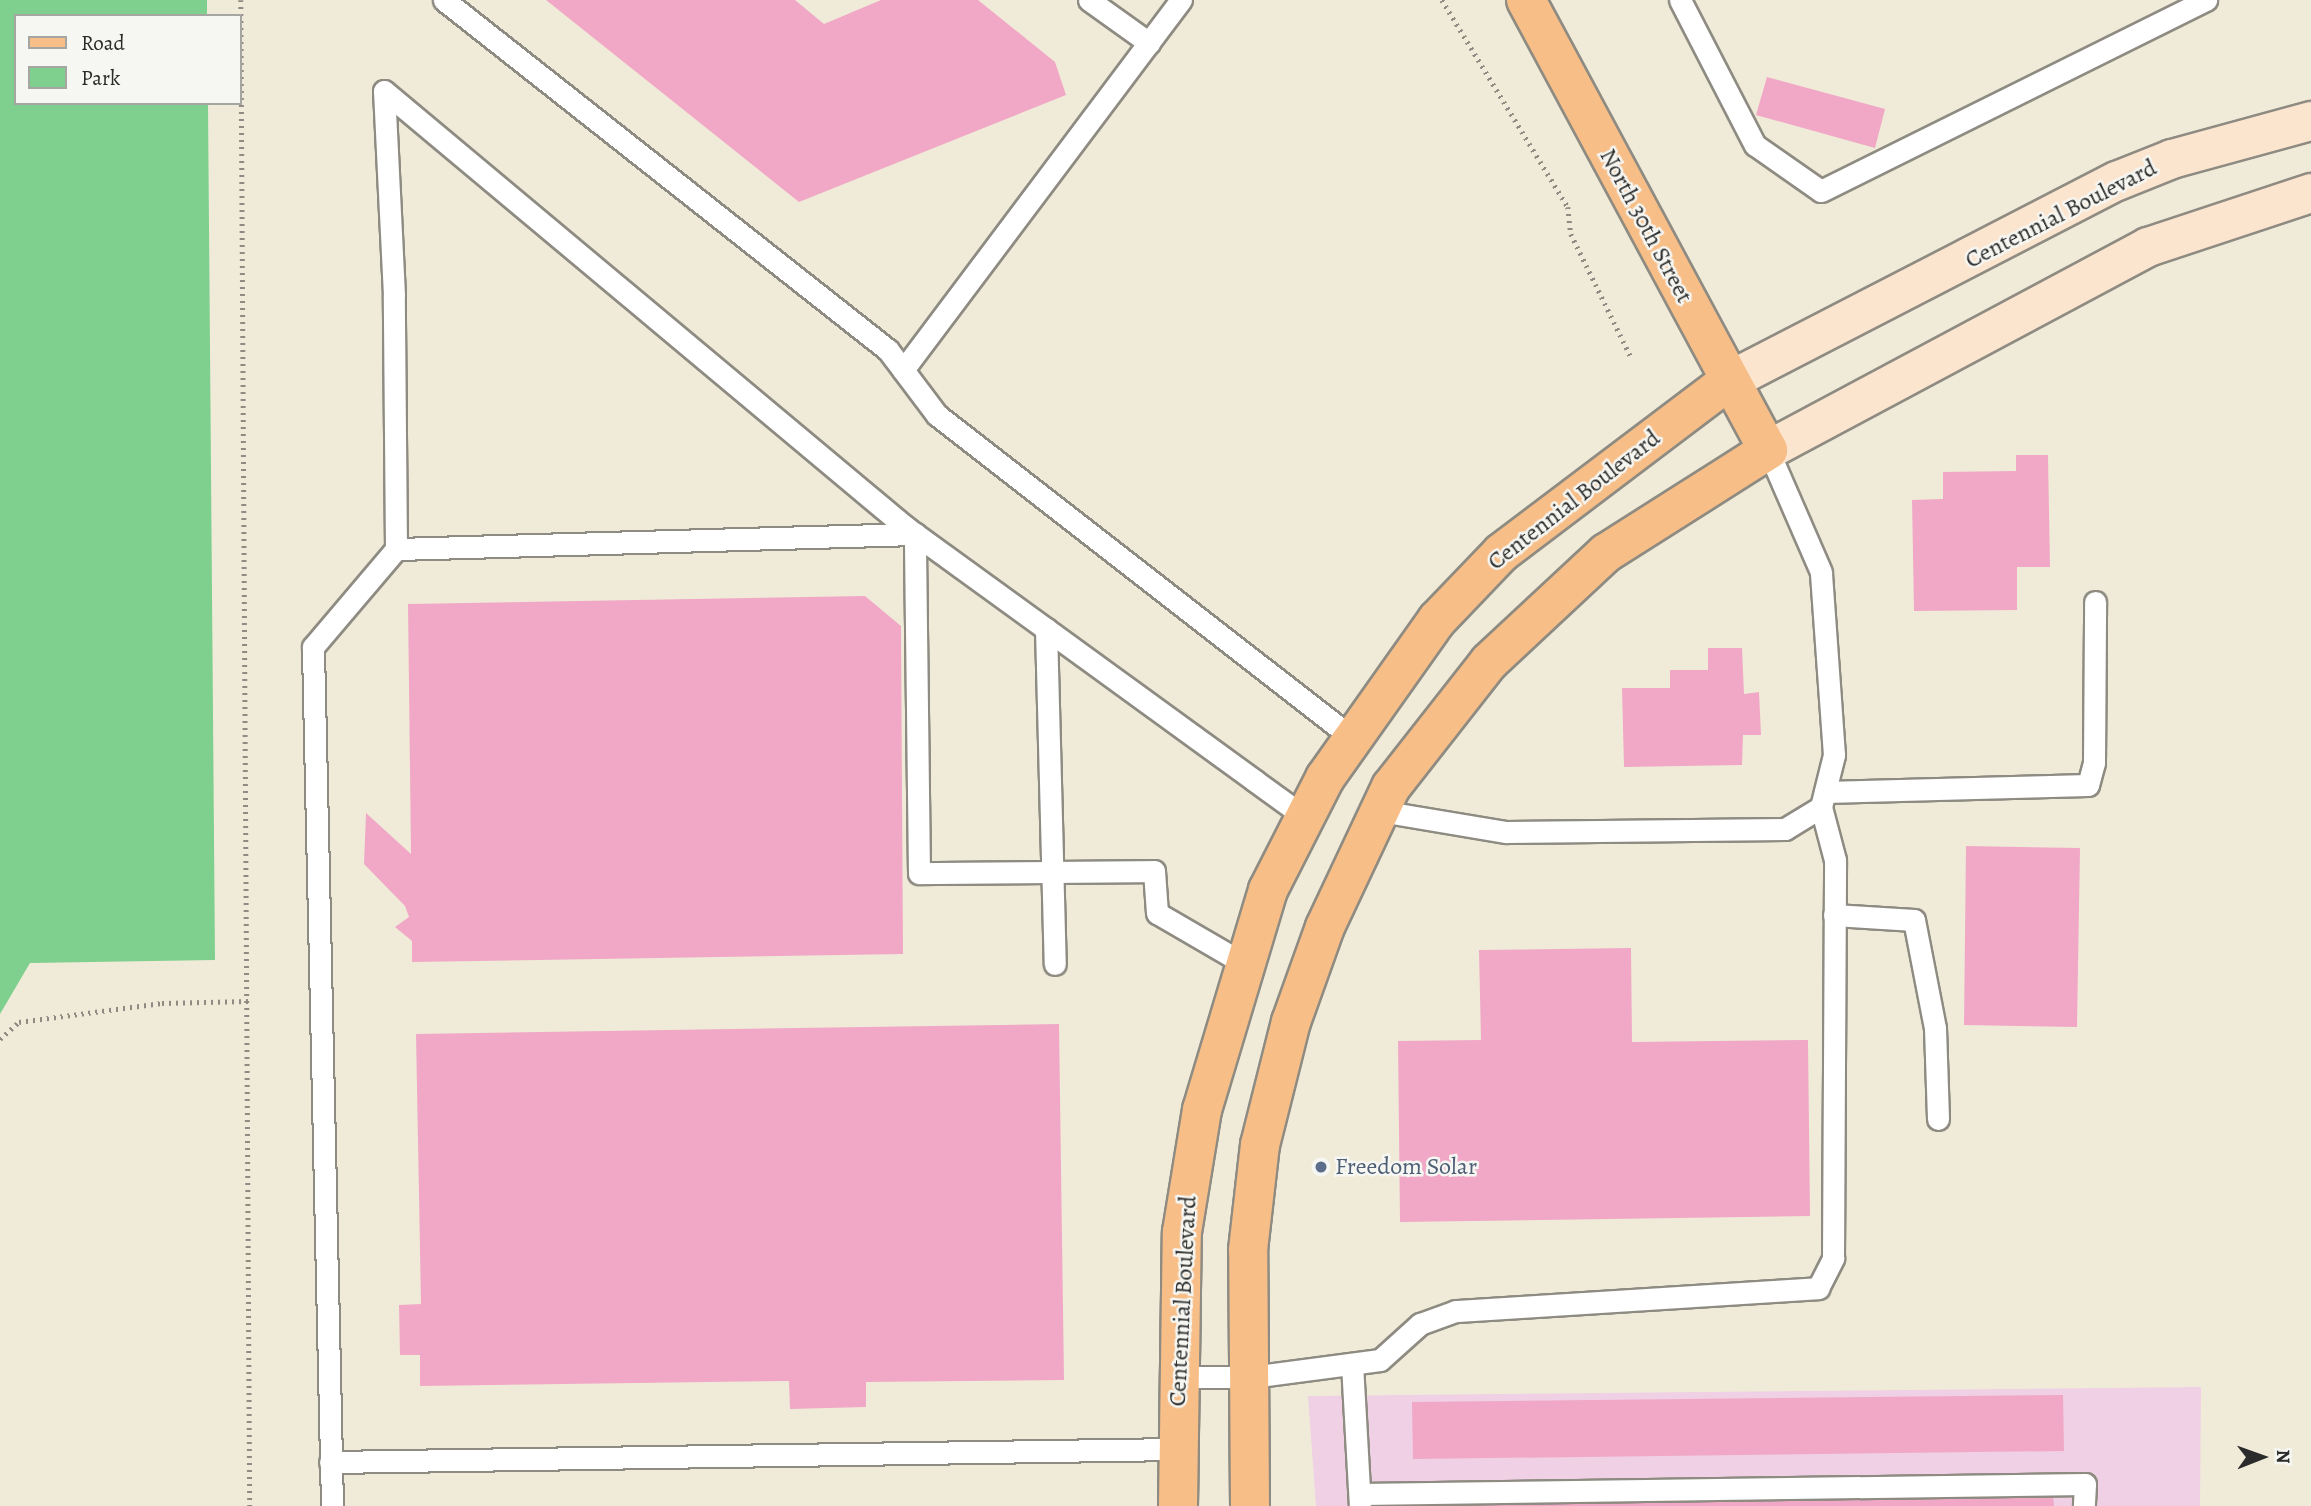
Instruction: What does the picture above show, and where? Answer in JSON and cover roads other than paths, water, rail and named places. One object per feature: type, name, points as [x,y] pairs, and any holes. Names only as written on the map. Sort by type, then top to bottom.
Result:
[{"type":"main road","name":"North 30th Street","points":[[1526,0],[1727,382],[1768,450]]},
{"type":"main road","name":"Centennial Boulevard","points":[[1178,1506],[1176,1377],[1182,1232],[1196,1151],[1243,963],[1268,890],[1305,817],[1351,737],[1437,620],[1501,553],[1727,382],[2117,181],[2172,159],[2311,121]]},
{"type":"main road","points":[[1250,1506],[1248,1250],[1260,1144],[1291,1022],[1320,939],[1391,787],[1489,662],[1606,553],[1768,450],[2148,247],[2311,193]]},
{"type":"lane","points":[[444,0],[888,350],[937,415],[1351,737]]},
{"type":"lane","points":[[1088,0],[1149,43]]},
{"type":"lane","points":[[903,370],[1181,0]]},
{"type":"lane","points":[[1680,0],[1755,145],[1821,191],[2206,0]]},
{"type":"lane","points":[[332,1506],[313,647],[396,549],[394,295],[384,91],[915,534],[1305,817]]},
{"type":"lane","points":[[1176,1377],[1249,1377],[1380,1360],[1420,1324],[1456,1311],[1818,1288],[1833,1258],[1835,860],[1823,800],[1834,755],[1821,572],[1768,450]]},
{"type":"lane","points":[[396,549],[915,534]]},
{"type":"lane","points":[[915,534],[919,873],[1154,871],[1157,913],[1243,963]]},
{"type":"lane","points":[[1380,811],[1506,832],[1786,829],[1823,800],[2088,785],[2094,763],[2095,602]]},
{"type":"lane","points":[[1046,629],[1055,964]]},
{"type":"lane","points":[[1835,915],[1914,920],[1935,1028],[1938,1119]]},
{"type":"lane","points":[[1352,1364],[1360,1500],[2085,1484],[2084,1506]]},
{"type":"lane","points":[[330,1462],[1177,1449]]},
{"type":"place","name":"Freedom Solar","points":[[1321,1167]]}]
